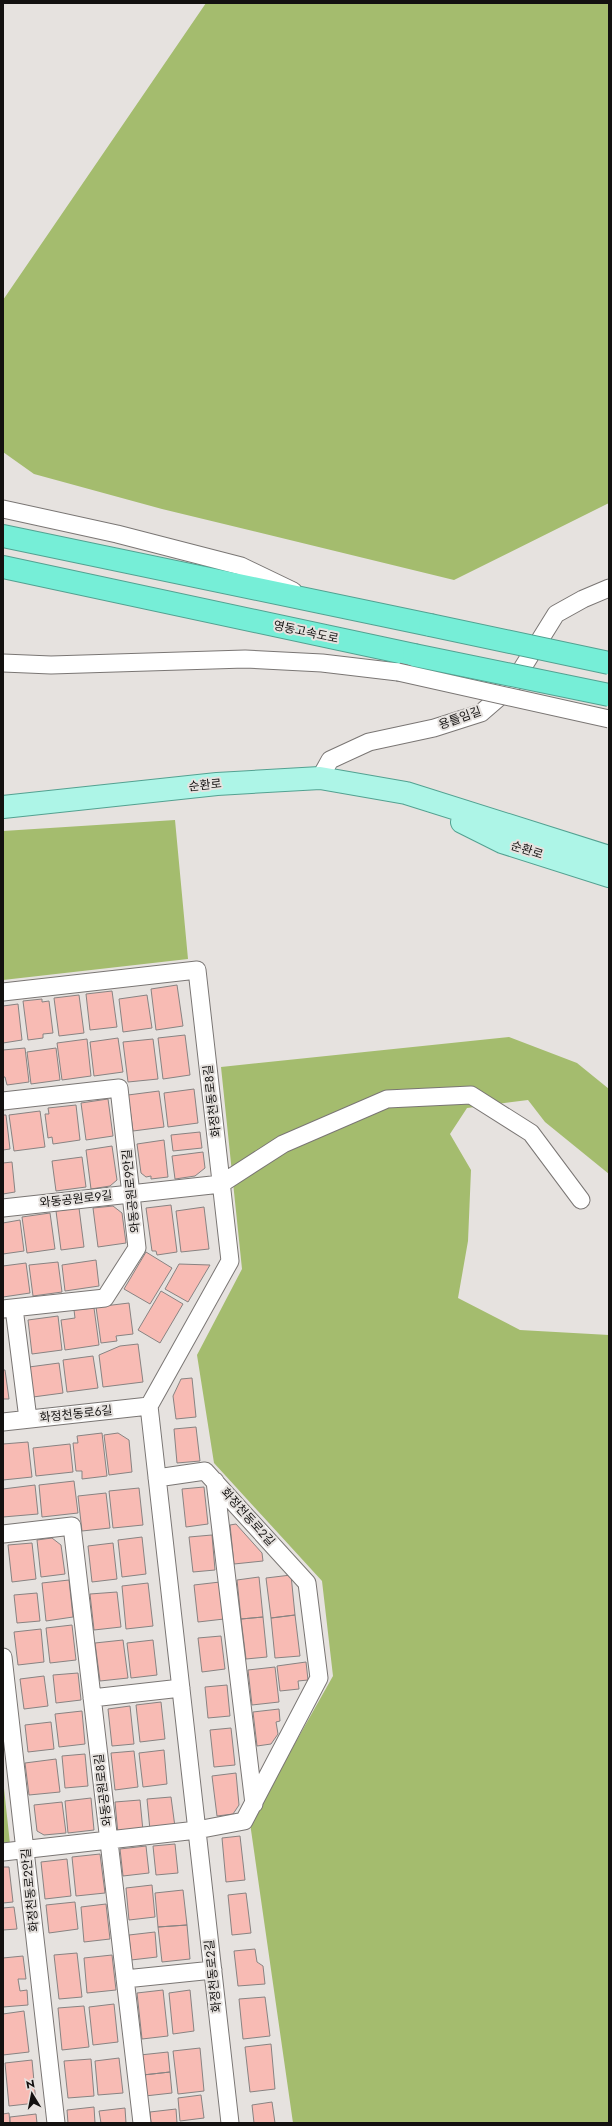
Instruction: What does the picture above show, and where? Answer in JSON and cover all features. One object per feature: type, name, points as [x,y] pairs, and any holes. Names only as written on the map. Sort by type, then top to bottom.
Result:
[{"type":"highway","points":[[3,536],[609,663]]},
{"type":"highway","name":"영동고속도로","points":[[3,567],[609,696]]},
{"type":"main road","name":"순환로","points":[[5,806],[217,784],[320,778],[406,793],[609,858]]},
{"type":"main road","name":"순환로","points":[[406,793],[502,842],[609,876]]},
{"type":"street","points":[[3,509],[117,534],[241,566],[313,600]]},
{"type":"street","name":"용틀임길","points":[[320,778],[330,760],[369,742],[434,728],[481,713],[510,688],[556,614],[583,599],[609,588]]},
{"type":"street","points":[[3,664],[51,665],[245,659],[322,663],[398,672],[609,719]]},
{"type":"street","name":"화정천동로8길","points":[[3,992],[197,970],[230,1261],[149,1406]]},
{"type":"street","name":"와동공원로9안길","points":[[3,1101],[119,1088],[137,1248],[106,1298],[9,1308]]},
{"type":"street","points":[[222,1184],[283,1144],[387,1099],[471,1095],[530,1133],[581,1200]]},
{"type":"street","name":"와동공원로9길","points":[[3,1208],[222,1184]]},
{"type":"street","points":[[9,1308],[28,1419]]},
{"type":"street","name":"화정천동로6길","points":[[3,1422],[149,1406]]},
{"type":"street","name":"화정천동로2길","points":[[149,1406],[230,2123]]},
{"type":"street","points":[[157,1478],[205,1471],[215,1481]]},
{"type":"street","name":"화정천동로2길","points":[[215,1481],[254,1804]]},
{"type":"street","name":"화정천동로2길","points":[[197,1830],[244,1822],[319,1678],[307,1583],[215,1481]]},
{"type":"street","name":"와동공원로8길","points":[[3,1534],[72,1526],[142,2123]]},
{"type":"street","name":"화정천동로2안길","points":[[3,1657],[56,2123]]},
{"type":"street","points":[[92,1698],[181,1688]]},
{"type":"street","points":[[3,1852],[197,1830]]},
{"type":"street","points":[[125,1979],[213,1970]]},
{"type":"green space","points":[[206,3],[609,3],[609,503],[454,580],[162,509],[34,474],[3,452],[3,300]]},
{"type":"green space","points":[[175,820],[188,959],[3,980],[3,831]]},
{"type":"green space","points":[[509,1037],[577,1063],[609,1089],[609,1174],[545,1122],[528,1100],[467,1108],[450,1134],[471,1170],[468,1241],[458,1298],[520,1330],[609,1335],[609,2123],[293,2123],[250,1823],[333,1676],[322,1581],[214,1463],[197,1355],[242,1269],[221,1067]]},
{"type":"green space","points":[[3,1779],[10,1844],[3,1845]]},
{"type":"building","points":[[177,985],[183,1026],[156,1030],[151,989]]},
{"type":"building","points":[[112,991],[117,1027],[90,1030],[86,994]]},
{"type":"building","points":[[79,995],[84,1033],[59,1036],[54,998]]},
{"type":"building","points":[[147,995],[152,1028],[123,1032],[119,999]]},
{"type":"building","points":[[42,999],[42,1002],[49,1001],[53,1033],[43,1034],[43,1038],[28,1040],[23,1001]]},
{"type":"building","points":[[18,1004],[22,1040],[3,1043],[3,1006]]},
{"type":"building","points":[[185,1035],[190,1075],[163,1079],[158,1038]]},
{"type":"building","points":[[118,1038],[123,1072],[94,1076],[90,1042]]},
{"type":"building","points":[[87,1039],[91,1076],[62,1080],[57,1043]]},
{"type":"building","points":[[153,1039],[158,1079],[128,1082],[123,1042]]},
{"type":"building","points":[[25,1048],[29,1082],[7,1085],[5,1077],[3,1077],[3,1050]]},
{"type":"building","points":[[56,1048],[60,1080],[31,1084],[27,1052]]},
{"type":"building","points":[[194,1089],[198,1123],[168,1127],[164,1093]]},
{"type":"building","points":[[159,1091],[164,1127],[133,1131],[128,1095]]},
{"type":"building","points":[[108,1099],[113,1136],[86,1140],[81,1103]]},
{"type":"building","points":[[76,1105],[80,1140],[53,1144],[52,1137],[48,1138],[45,1114],[49,1114],[48,1108]]},
{"type":"building","points":[[40,1111],[45,1147],[14,1151],[9,1115]]},
{"type":"building","points":[[3,1115],[6,1115],[10,1149],[3,1150]]},
{"type":"building","points":[[200,1132],[202,1148],[173,1151],[171,1135]]},
{"type":"building","points":[[164,1140],[168,1177],[151,1179],[151,1176],[146,1177],[141,1173],[137,1144]]},
{"type":"building","points":[[112,1146],[117,1180],[110,1186],[91,1189],[86,1150]]},
{"type":"building","points":[[203,1152],[205,1168],[195,1176],[175,1179],[172,1156]]},
{"type":"building","points":[[82,1157],[86,1187],[56,1191],[52,1161]]},
{"type":"building","points":[[12,1162],[15,1192],[3,1194],[3,1163]]},
{"type":"building","points":[[171,1205],[177,1252],[157,1255],[156,1251],[152,1251],[146,1208]]},
{"type":"building","points":[[113,1206],[122,1213],[126,1243],[98,1247],[93,1208]]},
{"type":"building","points":[[204,1207],[209,1249],[181,1252],[176,1211]]},
{"type":"building","points":[[79,1208],[84,1247],[61,1250],[56,1211]]},
{"type":"building","points":[[50,1213],[55,1249],[27,1253],[22,1217]]},
{"type":"building","points":[[20,1220],[24,1251],[3,1254],[3,1223]]},
{"type":"building","points":[[146,1252],[172,1268],[150,1304],[124,1289]]},
{"type":"building","points":[[96,1260],[99,1286],[65,1291],[62,1265]]},
{"type":"building","points":[[58,1262],[62,1292],[33,1296],[29,1265]]},
{"type":"building","points":[[26,1263],[30,1293],[3,1297],[3,1266]]},
{"type":"building","points":[[179,1264],[210,1265],[188,1302],[165,1289]]},
{"type":"building","points":[[161,1291],[183,1304],[160,1343],[138,1330]]},
{"type":"building","points":[[129,1303],[133,1334],[116,1336],[117,1341],[101,1343],[96,1307]]},
{"type":"building","points":[[94,1308],[99,1345],[65,1350],[61,1320],[75,1318],[74,1310]]},
{"type":"building","points":[[58,1316],[62,1350],[32,1354],[28,1320]]},
{"type":"building","points":[[138,1344],[143,1382],[103,1387],[99,1355],[120,1346]]},
{"type":"building","points":[[93,1356],[98,1388],[67,1392],[63,1360]]},
{"type":"building","points":[[59,1363],[63,1393],[33,1397],[29,1367]]},
{"type":"building","points":[[3,1370],[5,1370],[9,1399],[3,1399]]},
{"type":"building","points":[[192,1378],[196,1417],[176,1419],[173,1396],[181,1379]]},
{"type":"building","points":[[196,1427],[200,1461],[177,1463],[174,1429]]},
{"type":"building","points":[[102,1433],[107,1476],[82,1479],[82,1471],[76,1471],[73,1443],[78,1443],[77,1436]]},
{"type":"building","points":[[118,1433],[129,1440],[132,1472],[109,1475],[104,1435]]},
{"type":"building","points":[[28,1442],[32,1477],[3,1480],[3,1444]]},
{"type":"building","points":[[70,1444],[73,1472],[36,1476],[33,1448]]},
{"type":"building","points":[[74,1481],[78,1513],[42,1517],[39,1485]]},
{"type":"building","points":[[35,1485],[38,1514],[3,1517],[3,1489]]},
{"type":"building","points":[[204,1487],[208,1524],[186,1527],[182,1489]]},
{"type":"building","points":[[139,1488],[143,1525],[113,1528],[109,1491]]},
{"type":"building","points":[[106,1493],[110,1528],[82,1531],[78,1496]]},
{"type":"building","points":[[236,1524],[262,1553],[263,1561],[234,1564],[230,1525]]},
{"type":"building","points":[[212,1535],[215,1570],[193,1572],[189,1537]]},
{"type":"building","points":[[142,1537],[146,1574],[122,1577],[118,1540]]},
{"type":"building","points":[[52,1538],[61,1545],[65,1574],[41,1577],[37,1540]]},
{"type":"building","points":[[32,1543],[36,1579],[12,1582],[8,1545]]},
{"type":"building","points":[[113,1543],[117,1579],[92,1582],[88,1546]]},
{"type":"building","points":[[291,1575],[295,1615],[271,1618],[266,1578]]},
{"type":"building","points":[[259,1577],[263,1617],[241,1619],[237,1580]]},
{"type":"building","points":[[69,1580],[73,1617],[46,1621],[42,1583]]},
{"type":"building","points":[[220,1582],[224,1619],[198,1622],[194,1585]]},
{"type":"building","points":[[148,1583],[153,1626],[126,1629],[122,1586]]},
{"type":"building","points":[[117,1592],[121,1627],[94,1630],[90,1594]]},
{"type":"building","points":[[37,1593],[40,1621],[17,1623],[14,1595]]},
{"type":"building","points":[[295,1615],[300,1656],[275,1658],[271,1618]]},
{"type":"building","points":[[263,1617],[267,1657],[246,1659],[241,1619]]},
{"type":"building","points":[[72,1625],[76,1660],[50,1663],[46,1628]]},
{"type":"building","points":[[41,1629],[44,1662],[18,1665],[14,1632]]},
{"type":"building","points":[[221,1636],[225,1669],[202,1672],[198,1638]]},
{"type":"building","points":[[123,1640],[128,1678],[100,1681],[95,1643]]},
{"type":"building","points":[[153,1640],[157,1675],[131,1678],[127,1643]]},
{"type":"building","points":[[306,1662],[308,1680],[298,1681],[299,1689],[280,1691],[277,1666]]},
{"type":"building","points":[[275,1667],[279,1702],[252,1705],[248,1670]]},
{"type":"building","points":[[78,1673],[81,1700],[56,1703],[53,1675]]},
{"type":"building","points":[[44,1676],[48,1706],[24,1709],[20,1679]]},
{"type":"building","points":[[227,1685],[230,1716],[208,1718],[205,1687]]},
{"type":"building","points":[[161,1702],[165,1739],[140,1742],[136,1705]]},
{"type":"building","points":[[130,1706],[134,1744],[112,1746],[108,1709]]},
{"type":"building","points":[[279,1709],[280,1721],[276,1722],[278,1734],[271,1744],[257,1746],[253,1712]]},
{"type":"building","points":[[82,1711],[85,1744],[59,1747],[55,1714]]},
{"type":"building","points":[[51,1722],[54,1749],[28,1752],[25,1725]]},
{"type":"building","points":[[231,1728],[235,1765],[214,1767],[210,1730]]},
{"type":"building","points":[[164,1750],[167,1784],[143,1787],[139,1753]]},
{"type":"building","points":[[134,1751],[138,1787],[115,1790],[111,1753]]},
{"type":"building","points":[[85,1754],[88,1786],[65,1788],[62,1756]]},
{"type":"building","points":[[56,1759],[60,1792],[29,1795],[25,1763]]},
{"type":"building","points":[[236,1773],[239,1805],[233,1814],[217,1816],[212,1776]]},
{"type":"building","points":[[171,1797],[175,1827],[150,1830],[147,1799]]},
{"type":"building","points":[[91,1798],[94,1830],[68,1833],[65,1801]]},
{"type":"building","points":[[140,1800],[143,1831],[118,1834],[115,1802]]},
{"type":"building","points":[[62,1802],[66,1833],[44,1835],[37,1831],[34,1805]]},
{"type":"building","points":[[240,1836],[245,1880],[226,1882],[222,1838]]},
{"type":"building","points":[[175,1844],[178,1873],[156,1875],[153,1846]]},
{"type":"building","points":[[146,1846],[149,1873],[123,1876],[120,1849]]},
{"type":"building","points":[[100,1854],[105,1893],[76,1896],[72,1857]]},
{"type":"building","points":[[67,1859],[71,1896],[45,1899],[41,1862]]},
{"type":"building","points":[[3,1867],[9,1867],[13,1902],[3,1903]]},
{"type":"building","points":[[152,1885],[155,1917],[129,1920],[126,1888]]},
{"type":"building","points":[[183,1890],[187,1925],[158,1927],[155,1893]]},
{"type":"building","points":[[246,1893],[251,1933],[232,1935],[228,1895]]},
{"type":"building","points":[[75,1902],[78,1929],[49,1933],[46,1905]]},
{"type":"building","points":[[106,1904],[110,1939],[84,1942],[81,1907]]},
{"type":"building","points":[[14,1907],[17,1929],[3,1930],[3,1908]]},
{"type":"building","points":[[187,1925],[190,1959],[162,1962],[158,1927]]},
{"type":"building","points":[[155,1932],[157,1957],[131,1960],[129,1935]]},
{"type":"building","points":[[255,1949],[257,1962],[263,1966],[265,1984],[238,1986],[234,1951]]},
{"type":"building","points":[[77,1953],[82,1997],[59,1999],[54,1955]]},
{"type":"building","points":[[112,1955],[116,1990],[87,1993],[84,1958]]},
{"type":"building","points":[[23,1956],[26,1979],[18,1979],[20,1991],[27,1990],[28,2005],[3,2007],[3,1958]]},
{"type":"building","points":[[163,1990],[168,2036],[142,2039],[137,1993]]},
{"type":"building","points":[[190,1990],[194,2031],[173,2034],[169,1993]]},
{"type":"building","points":[[265,1997],[270,2036],[243,2039],[239,1999]]},
{"type":"building","points":[[114,2004],[118,2042],[93,2045],[89,2007]]},
{"type":"building","points":[[84,2006],[89,2047],[62,2050],[58,2008]]},
{"type":"building","points":[[24,2011],[29,2052],[3,2055],[3,2014]]},
{"type":"building","points":[[271,2044],[275,2089],[250,2092],[245,2047]]},
{"type":"building","points":[[200,2048],[204,2091],[178,2094],[173,2051]]},
{"type":"building","points":[[168,2052],[170,2072],[143,2075],[140,2055]]},
{"type":"building","points":[[119,2058],[123,2093],[98,2095],[95,2061]]},
{"type":"building","points":[[91,2059],[94,2096],[68,2098],[64,2061]]},
{"type":"building","points":[[32,2060],[36,2103],[9,2106],[5,2063]]},
{"type":"building","points":[[170,2072],[172,2093],[145,2096],[143,2075]]},
{"type":"building","points":[[201,2095],[204,2118],[180,2121],[178,2098]]},
{"type":"building","points":[[272,2102],[275,2123],[254,2123],[252,2105]]},
{"type":"building","points":[[94,2107],[95,2123],[68,2123],[67,2110]]},
{"type":"building","points":[[125,2108],[126,2123],[101,2123],[99,2111]]},
{"type":"building","points":[[176,2109],[177,2123],[151,2123],[150,2112]]},
{"type":"building","points":[[9,2113],[10,2123],[3,2123],[3,2114]]},
{"type":"building","points":[[36,2114],[37,2123],[10,2123],[10,2117]]}]
